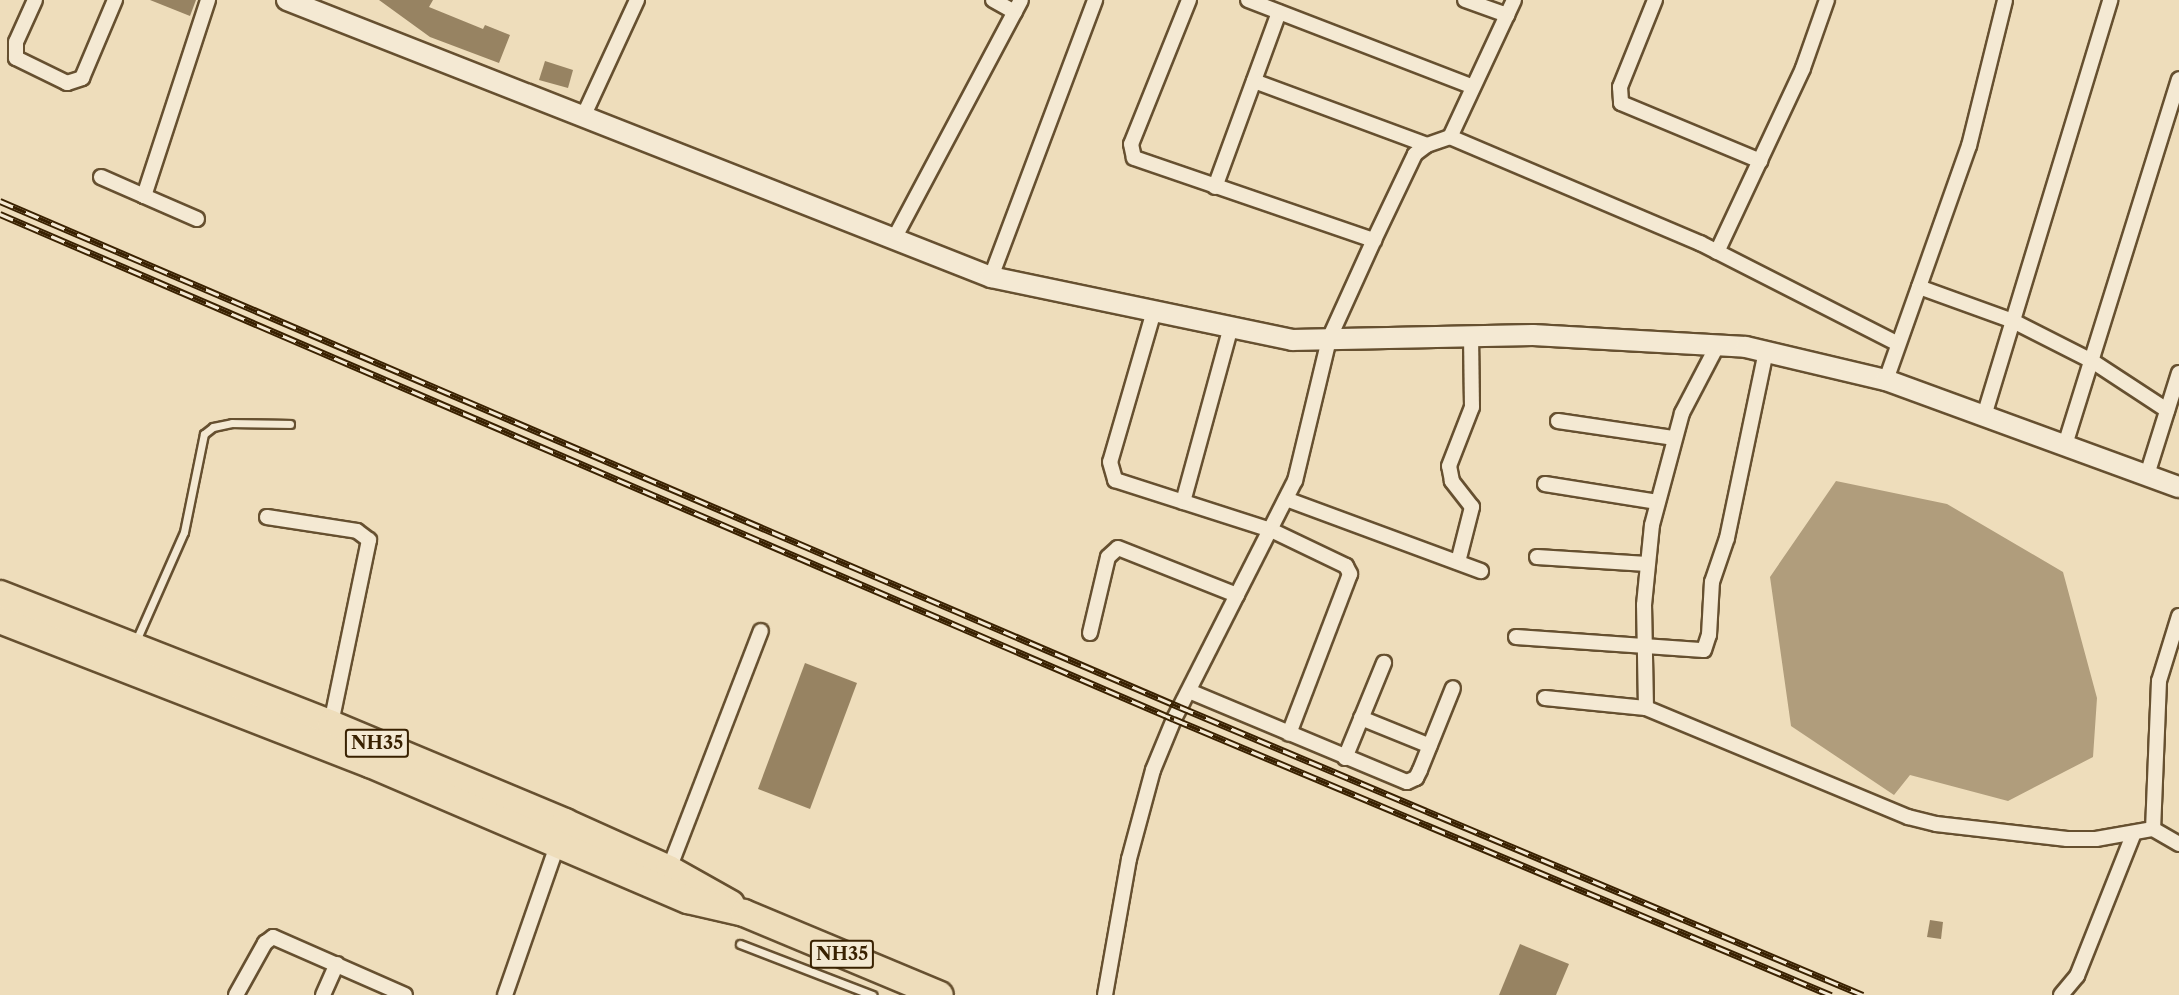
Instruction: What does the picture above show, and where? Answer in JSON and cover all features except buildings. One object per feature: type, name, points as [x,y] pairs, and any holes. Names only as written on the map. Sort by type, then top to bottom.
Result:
[{"type":"highway","name":"NH35","points":[[0,594],[331,724],[669,869],[744,913],[940,995]]},
{"type":"highway","name":"NH35","points":[[0,620],[370,764],[688,900],[744,913]]},
{"type":"street","points":[[35,0],[16,42],[16,58],[67,83],[82,78],[115,0]]},
{"type":"street","points":[[144,196],[208,0]]},
{"type":"street","points":[[286,0],[895,237],[991,277],[1292,340],[1533,335],[1717,346],[1766,352],[1886,380],[2179,487]]},
{"type":"street","points":[[583,117],[637,0]]},
{"type":"street","points":[[895,237],[1018,6],[993,0]]},
{"type":"street","points":[[991,277],[1095,0]]},
{"type":"street","points":[[1189,0],[1131,151],[1142,163],[1374,240]]},
{"type":"street","points":[[1248,0],[1473,87]]},
{"type":"street","points":[[1465,0],[1507,15]]},
{"type":"street","points":[[1450,137],[1514,0]]},
{"type":"street","points":[[1655,0],[1620,87],[1621,103],[1760,161]]},
{"type":"street","points":[[1717,252],[1803,68],[1827,0]]},
{"type":"street","points":[[1886,380],[1969,146],[2005,0]]},
{"type":"street","points":[[1984,416],[2110,0]]},
{"type":"street","points":[[1215,187],[1279,12]]},
{"type":"street","points":[[2065,445],[2179,79]]},
{"type":"street","points":[[1254,81],[1427,145]]},
{"type":"street","points":[[1105,995],[1129,859],[1153,770],[1189,691],[1295,481],[1329,339],[1415,154],[1427,145],[1450,137],[1717,252],[1898,344]]},
{"type":"street","points":[[101,177],[197,219]]},
{"type":"street","points":[[1919,286],[2013,321],[2092,361],[2168,410]]},
{"type":"street","points":[[1154,311],[1110,471],[1115,480],[1271,530],[1346,566],[1350,574],[1289,734]]},
{"type":"street","points":[[1183,502],[1231,327]]},
{"type":"street","points":[[1458,562],[1472,507],[1452,481],[1449,466],[1472,407],[1471,336]]},
{"type":"street","points":[[1646,708],[1647,564],[1658,502],[1674,438],[1717,346]]},
{"type":"street","points":[[1516,637],[1696,653],[1708,644],[1712,582],[1726,538],[1766,352]]},
{"type":"street","points":[[2147,475],[2179,374]]},
{"type":"street","points":[[1558,421],[1674,438]]},
{"type":"street","points":[[1545,484],[1658,502]]},
{"type":"street","points":[[1286,499],[1481,571]]},
{"type":"street","points":[[267,517],[357,531],[369,540],[331,724]]},
{"type":"street","points":[[1090,633],[1108,557],[1118,548],[1237,595]]},
{"type":"street","points":[[1536,557],[1647,564]]},
{"type":"street","points":[[2153,829],[2159,681],[2179,616]]},
{"type":"street","points":[[669,869],[761,631]]},
{"type":"street","points":[[1345,758],[1384,663]]},
{"type":"street","points":[[1189,691],[1407,782],[1416,778],[1454,688]]},
{"type":"street","points":[[1545,698],[1646,708],[1908,817],[1936,824],[2067,839],[2153,829],[2179,844]]},
{"type":"street","points":[[1361,718],[1430,746]]},
{"type":"street","points":[[2061,995],[2077,976],[2134,833]]},
{"type":"street","points":[[505,995],[558,843]]},
{"type":"street","points":[[236,995],[265,943],[273,937],[404,995]]},
{"type":"street","points":[[323,995],[337,964]]},
{"type":"lane","points":[[133,647],[183,531],[204,434],[213,427],[232,423],[290,424]]},
{"type":"lane","points":[[741,944],[872,995]]},
{"type":"shaded area","points":[[1836,481],[1947,504],[2063,572],[2097,698],[2093,757],[2008,801],[1910,775],[1894,795],[1791,726],[1770,577]]},
{"type":"railway","points":[[0,201],[1180,707],[1863,995]]},
{"type":"railway","points":[[0,214],[1174,719],[1831,995]]}]
